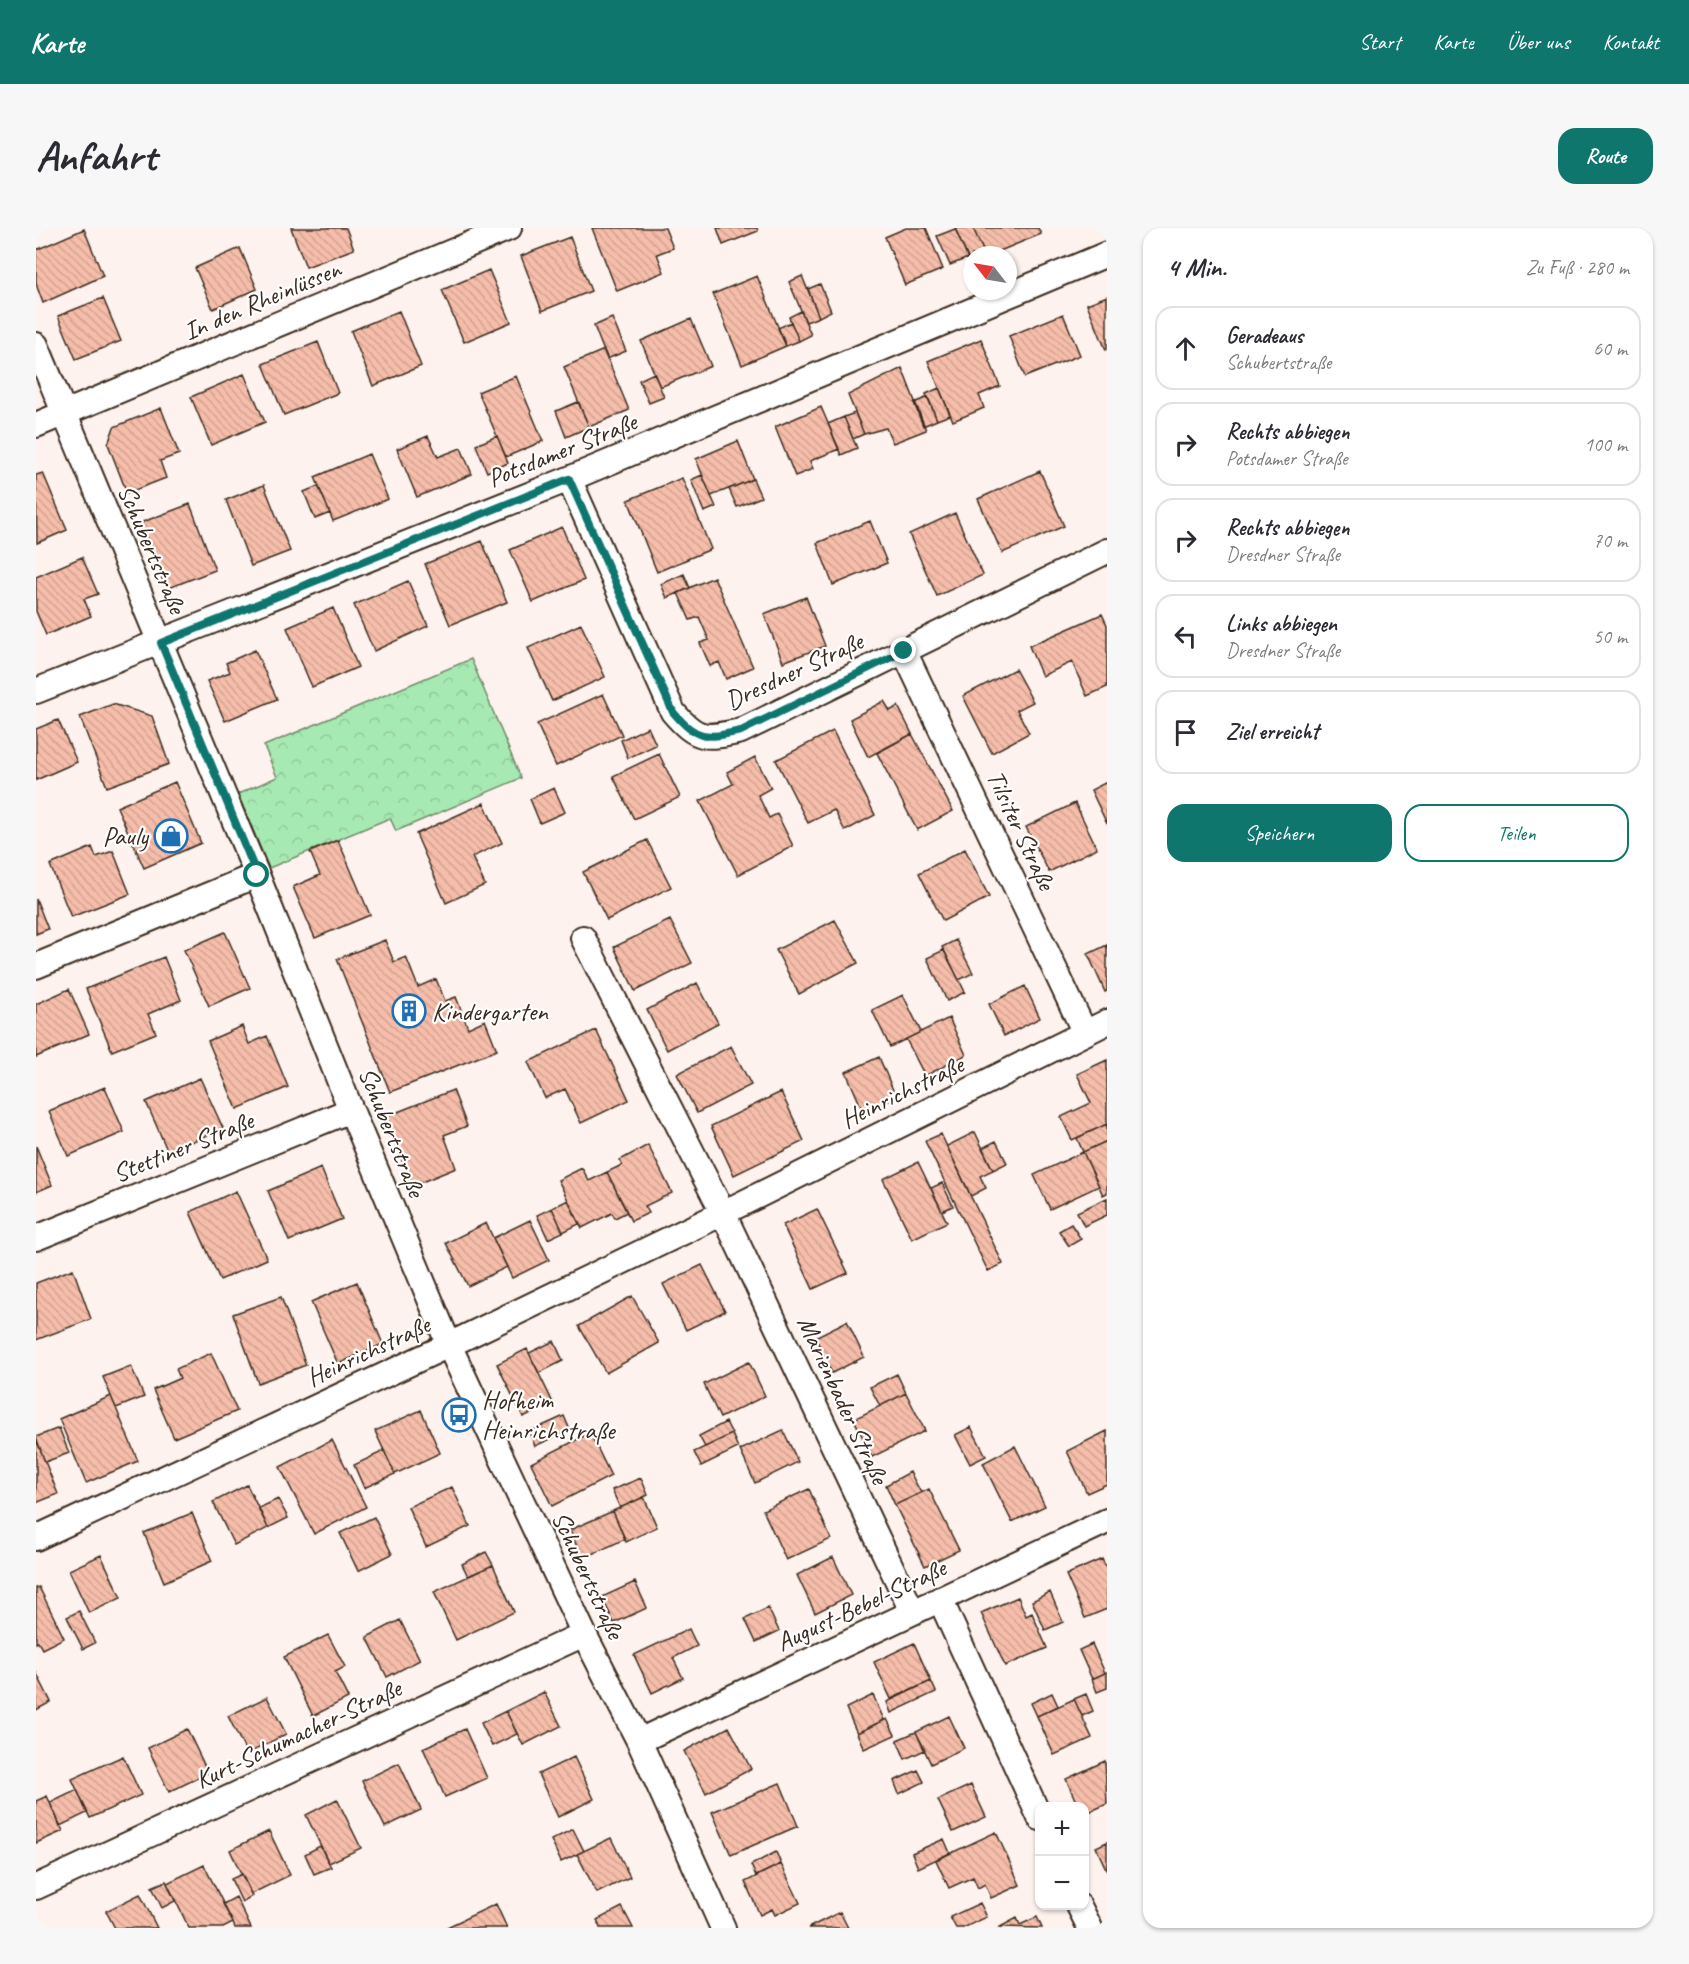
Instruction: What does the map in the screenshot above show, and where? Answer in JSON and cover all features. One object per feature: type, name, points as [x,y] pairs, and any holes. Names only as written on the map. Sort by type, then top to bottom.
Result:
[{"type":"street","name":"In den Rheinlüssen","points":[[36,424],[509,228]]},
{"type":"street","name":"Potsdamer Straße","points":[[36,691],[569,479],[1107,254]]},
{"type":"street","name":"Schubertstraße","points":[[36,345],[257,875],[351,1110],[449,1345],[584,1634],[639,1742],[723,1928]]},
{"type":"street","name":"Dresdner Straße","points":[[569,479],[673,712],[686,726],[700,736],[741,731],[1107,551]]},
{"type":"street","name":"Tilsiter Straße","points":[[904,651],[1085,1033]]},
{"type":"street","points":[[36,966],[257,875]]},
{"type":"street","points":[[583,938],[723,1212]]},
{"type":"street","name":"Heinrichstraße","points":[[36,1538],[449,1345],[1107,1022]]},
{"type":"street","name":"Stettiner Straße","points":[[36,1238],[351,1110]]},
{"type":"street","name":"Marienbader Straße","points":[[723,1212],[912,1611]]},
{"type":"street","name":"August-Bebel-Straße","points":[[639,1742],[912,1611],[1107,1521]]},
{"type":"street","points":[[940,1599],[1035,1807]]},
{"type":"street","name":"Kurt-Schumacher-Straße","points":[[36,1887],[584,1634]]},
{"type":"street","points":[[1081,1910],[1090,1928]]},
{"type":"green space","points":[[471,659],[521,778],[396,831],[390,818],[269,868],[238,794],[277,777],[264,746]]},
{"type":"building","points":[[291,228],[346,228],[354,249],[306,267]]},
{"type":"building","points":[[592,228],[665,228],[673,248],[657,254],[664,272],[617,291]]},
{"type":"building","points":[[717,228],[757,228],[758,231],[723,245]]},
{"type":"building","points":[[906,228],[926,228],[943,269],[905,285],[885,237]]},
{"type":"building","points":[[955,228],[973,228],[981,246],[963,247]]},
{"type":"building","points":[[973,228],[1038,228],[1041,234],[1012,246],[981,246]]},
{"type":"building","points":[[84,229],[103,276],[43,303],[36,284],[36,250]]},
{"type":"building","points":[[955,229],[963,247],[963,260],[950,265],[937,236]]},
{"type":"building","points":[[570,237],[591,291],[542,311],[521,256]]},
{"type":"building","points":[[240,248],[257,289],[213,309],[195,268]]},
{"type":"building","points":[[489,270],[511,322],[464,342],[442,290]]},
{"type":"building","points":[[757,276],[786,346],[742,365],[713,294]]},
{"type":"building","points":[[802,276],[819,317],[806,322],[789,282]]},
{"type":"building","points":[[820,284],[831,311],[819,317],[808,289]]},
{"type":"building","points":[[1107,296],[1107,349],[1106,350],[1087,304]]},
{"type":"building","points":[[103,298],[121,341],[76,359],[58,316]]},
{"type":"building","points":[[399,311],[421,366],[373,386],[351,331]]},
{"type":"building","points":[[801,311],[811,335],[799,341],[789,317]]},
{"type":"building","points":[[1063,314],[1080,355],[1025,377],[1009,336]]},
{"type":"building","points":[[612,318],[626,351],[607,359],[594,326]]},
{"type":"building","points":[[691,319],[711,366],[660,387],[641,341]]},
{"type":"building","points":[[791,322],[799,341],[786,346],[778,328]]},
{"type":"building","points":[[981,339],[1000,386],[979,395],[984,408],[953,421],[928,361]]},
{"type":"building","points":[[318,342],[338,393],[284,415],[263,364]]},
{"type":"building","points":[[604,350],[629,410],[589,427],[564,367]]},
{"type":"building","points":[[902,368],[926,430],[893,443],[886,428],[864,434],[848,395]]},
{"type":"building","points":[[654,373],[664,397],[649,403],[639,380]]},
{"type":"building","points":[[244,374],[265,422],[211,445],[191,397]]},
{"type":"building","points":[[516,376],[543,441],[506,457],[478,392]]},
{"type":"building","points":[[939,388],[950,415],[937,420],[926,394]]},
{"type":"building","points":[[928,397],[937,420],[923,426],[914,403]]},
{"type":"building","points":[[578,402],[589,427],[566,437],[556,411]]},
{"type":"building","points":[[821,407],[839,449],[810,461],[813,469],[795,476],[775,427]]},
{"type":"building","points":[[161,408],[179,454],[160,461],[166,478],[127,493],[108,444],[114,427]]},
{"type":"building","points":[[855,413],[864,434],[853,439],[844,417]]},
{"type":"building","points":[[844,417],[857,448],[841,455],[828,424]]},
{"type":"building","points":[[428,436],[438,457],[461,448],[472,474],[417,497],[397,449]]},
{"type":"building","points":[[497,436],[508,463],[487,472],[476,445]]},
{"type":"building","points":[[738,441],[753,479],[711,496],[696,459]]},
{"type":"building","points":[[369,454],[388,499],[333,521],[315,477]]},
{"type":"building","points":[[1040,471],[1064,526],[1002,553],[978,499]]},
{"type":"building","points":[[43,473],[67,530],[37,543],[36,475]]},
{"type":"building","points":[[702,475],[716,507],[704,512],[691,480]]},
{"type":"building","points":[[682,478],[711,549],[657,572],[628,500]]},
{"type":"building","points":[[753,479],[761,497],[737,507],[729,489]]},
{"type":"building","points":[[264,485],[290,551],[251,566],[226,500]]},
{"type":"building","points":[[318,486],[330,513],[315,519],[304,492]]},
{"type":"building","points":[[190,504],[215,570],[166,589],[140,523]]},
{"type":"building","points":[[955,513],[983,575],[937,596],[909,534]]},
{"type":"building","points":[[870,521],[887,563],[833,585],[817,543]]},
{"type":"building","points":[[562,527],[584,580],[533,602],[510,550]]},
{"type":"building","points":[[482,541],[507,602],[450,625],[425,564]]},
{"type":"building","points":[[82,557],[98,594],[84,599],[91,616],[46,635],[36,611],[36,577]]},
{"type":"building","points":[[684,574],[690,588],[667,598],[661,584]]},
{"type":"building","points":[[714,577],[753,667],[726,679],[719,662],[710,666],[700,643],[709,640],[699,617],[690,620],[678,593]]},
{"type":"building","points":[[408,581],[428,626],[374,651],[354,605]]},
{"type":"building","points":[[806,597],[825,646],[783,662],[764,614]]},
{"type":"building","points":[[333,608],[358,667],[312,687],[287,628]]},
{"type":"building","points":[[1102,614],[1107,625],[1107,687],[1087,696],[1072,662],[1042,676],[1029,646]]},
{"type":"building","points":[[581,624],[605,677],[552,701],[528,648]]},
{"type":"building","points":[[255,650],[277,699],[225,721],[207,681],[230,672],[226,663]]},
{"type":"building","points":[[1015,669],[1033,702],[1017,710],[1029,733],[992,753],[963,696]]},
{"type":"building","points":[[603,694],[622,735],[556,766],[537,724]]},
{"type":"building","points":[[884,701],[890,711],[898,706],[912,734],[868,757],[850,719]]},
{"type":"building","points":[[113,704],[152,716],[169,764],[107,787],[80,717]]},
{"type":"building","points":[[58,720],[77,762],[36,780],[36,729]]},
{"type":"building","points":[[648,727],[656,745],[628,758],[621,740]]},
{"type":"building","points":[[833,731],[875,815],[845,831],[834,810],[808,823],[776,760]]},
{"type":"building","points":[[912,734],[953,811],[917,830],[877,753]]},
{"type":"building","points":[[659,754],[680,797],[634,819],[613,776]]},
{"type":"building","points":[[755,757],[771,788],[758,795],[769,818],[777,814],[793,846],[738,875],[700,801],[733,784],[727,772]]},
{"type":"building","points":[[175,782],[201,843],[144,868],[117,807]]},
{"type":"building","points":[[1107,782],[1107,824],[1091,790]]},
{"type":"building","points":[[554,788],[565,812],[540,823],[530,799]]},
{"type":"building","points":[[484,803],[502,843],[472,857],[485,885],[446,903],[416,834]]},
{"type":"building","points":[[1075,803],[1097,848],[1049,872],[1026,827]]},
{"type":"building","points":[[338,840],[370,915],[315,938],[293,887],[320,875],[310,852]]},
{"type":"building","points":[[647,840],[671,887],[607,920],[583,872]]},
{"type":"building","points":[[92,847],[96,857],[113,851],[130,894],[71,917],[50,865]]},
{"type":"building","points":[[965,849],[989,897],[943,921],[919,873]]},
{"type":"building","points":[[36,899],[48,929],[36,934]]},
{"type":"building","points":[[670,920],[692,963],[635,991],[614,947]]},
{"type":"building","points":[[835,920],[858,963],[799,994],[776,950]]},
{"type":"building","points":[[225,932],[250,988],[209,1006],[184,950]]},
{"type":"building","name":"Kindergarten","points":[[385,940],[394,962],[406,957],[418,987],[436,979],[445,1001],[456,997],[468,1028],[485,1020],[497,1050],[390,1092],[337,959]]},
{"type":"building","points":[[956,940],[973,973],[959,980],[942,947]]},
{"type":"building","points":[[1107,945],[1107,991],[1105,992],[1088,954]]},
{"type":"building","points":[[944,950],[965,992],[947,1001],[927,958]]},
{"type":"building","points":[[164,957],[181,1000],[148,1014],[156,1033],[112,1051],[86,989]]},
{"type":"building","points":[[697,983],[718,1023],[667,1050],[647,1010]]},
{"type":"building","points":[[1025,986],[1040,1018],[1004,1036],[989,1004]]},
{"type":"building","points":[[69,989],[89,1034],[36,1057],[36,1004]]},
{"type":"building","points":[[903,995],[921,1032],[890,1047],[872,1010]]},
{"type":"building","points":[[949,1018],[966,1055],[925,1076],[906,1039]]},
{"type":"building","points":[[242,1026],[249,1044],[267,1036],[288,1087],[237,1109],[208,1041]]},
{"type":"building","points":[[596,1030],[629,1100],[581,1123],[565,1089],[545,1098],[528,1062]]},
{"type":"building","points":[[731,1046],[751,1085],[697,1113],[677,1074]]},
{"type":"building","points":[[879,1057],[896,1097],[863,1111],[846,1072]]},
{"type":"building","points":[[1107,1060],[1107,1124],[1072,1140],[1061,1117],[1091,1103],[1077,1074]]},
{"type":"building","points":[[200,1078],[223,1128],[168,1152],[146,1102]]},
{"type":"building","points":[[105,1087],[124,1132],[68,1156],[49,1111]]},
{"type":"building","points":[[453,1090],[467,1126],[444,1135],[456,1168],[412,1186],[385,1117]]},
{"type":"building","points":[[781,1092],[804,1141],[734,1175],[711,1126]]},
{"type":"building","points":[[1107,1124],[1107,1141],[1083,1152],[1077,1138]]},
{"type":"building","points":[[975,1132],[993,1170],[980,1176],[986,1188],[971,1196],[947,1146]]},
{"type":"building","points":[[941,1134],[1003,1264],[988,1271],[925,1141]]},
{"type":"building","points":[[996,1141],[1007,1163],[993,1170],[982,1148]]},
{"type":"building","points":[[1107,1141],[1107,1193],[1103,1195],[1083,1152]]},
{"type":"building","points":[[648,1145],[672,1193],[645,1206],[649,1213],[631,1221],[607,1172],[622,1165],[620,1160]]},
{"type":"building","points":[[36,1146],[52,1185],[36,1192]]},
{"type":"building","points":[[1083,1152],[1099,1186],[1050,1209],[1034,1175]]},
{"type":"building","points":[[918,1162],[947,1222],[912,1239],[883,1179]]},
{"type":"building","points":[[321,1168],[342,1219],[289,1241],[268,1191]]},
{"type":"building","points":[[582,1168],[589,1181],[607,1172],[627,1212],[615,1218],[612,1213],[582,1228],[558,1180]]},
{"type":"building","points":[[942,1183],[953,1206],[942,1211],[931,1188]]},
{"type":"building","points":[[236,1191],[267,1259],[220,1280],[190,1212]]},
{"type":"building","points":[[1107,1198],[1107,1215],[1084,1226],[1077,1212]]},
{"type":"building","points":[[568,1200],[579,1224],[563,1232],[552,1208]]},
{"type":"building","points":[[552,1208],[563,1232],[548,1239],[537,1215]]},
{"type":"building","points":[[817,1209],[848,1273],[813,1289],[783,1225]]},
{"type":"building","points":[[530,1220],[549,1260],[512,1278],[493,1238]]},
{"type":"building","points":[[486,1223],[507,1267],[468,1286],[446,1243]]},
{"type":"building","points":[[1071,1224],[1081,1239],[1069,1246],[1059,1231]]},
{"type":"building","points":[[702,1265],[725,1311],[686,1330],[663,1284]]},
{"type":"building","points":[[73,1269],[91,1319],[36,1340],[36,1283]]},
{"type":"building","points":[[357,1282],[383,1344],[338,1364],[311,1302]]},
{"type":"building","points":[[632,1296],[659,1343],[606,1373],[579,1326]]},
{"type":"building","points":[[281,1297],[306,1365],[258,1383],[233,1314]]},
{"type":"building","points":[[847,1321],[864,1357],[832,1373],[815,1337]]},
{"type":"building","points":[[554,1341],[563,1361],[539,1373],[529,1353]]},
{"type":"building","points":[[527,1349],[553,1403],[523,1417],[497,1364]]},
{"type":"building","points":[[211,1353],[237,1411],[174,1438],[153,1390],[180,1378],[176,1369]]},
{"type":"building","points":[[749,1362],[765,1396],[720,1418],[704,1384]]},
{"type":"building","points":[[131,1366],[144,1397],[116,1408],[103,1377]]},
{"type":"building","points":[[897,1374],[906,1393],[880,1406],[870,1387]]},
{"type":"building","points":[[906,1393],[925,1431],[872,1457],[854,1419]]},
{"type":"building","points":[[111,1396],[138,1461],[86,1483],[59,1419]]},
{"type":"building","points":[[421,1410],[440,1453],[395,1474],[375,1431]]},
{"type":"building","points":[[564,1416],[570,1430],[535,1446],[529,1432]]},
{"type":"building","points":[[726,1422],[732,1434],[705,1447],[699,1436]]},
{"type":"building","points":[[971,1427],[986,1456],[970,1464],[955,1435]]},
{"type":"building","points":[[59,1428],[69,1453],[45,1462],[36,1437]]},
{"type":"building","points":[[783,1430],[798,1462],[755,1483],[740,1450]]},
{"type":"building","points":[[1107,1431],[1107,1484],[1087,1493],[1067,1451]]},
{"type":"building","points":[[590,1433],[611,1476],[552,1506],[531,1463]]},
{"type":"building","points":[[732,1434],[738,1448],[701,1466],[694,1452]]},
{"type":"building","points":[[36,1439],[58,1494],[36,1503]]},
{"type":"building","points":[[332,1440],[366,1507],[314,1534],[280,1467]]},
{"type":"building","points":[[1015,1446],[1045,1506],[1012,1522],[983,1463]]},
{"type":"building","points":[[384,1451],[395,1474],[364,1488],[354,1465]]},
{"type":"building","points":[[910,1472],[921,1493],[895,1505],[886,1485]]},
{"type":"building","points":[[641,1478],[648,1495],[620,1508],[612,1490]]},
{"type":"building","points":[[247,1485],[268,1528],[234,1545],[213,1502]]},
{"type":"building","points":[[452,1487],[470,1526],[426,1547],[408,1507]]},
{"type":"building","points":[[809,1489],[831,1539],[786,1560],[763,1510]]},
{"type":"building","points":[[929,1489],[959,1550],[925,1566],[895,1505]]},
{"type":"building","points":[[644,1497],[657,1527],[626,1542],[613,1511]]},
{"type":"building","points":[[278,1499],[288,1518],[268,1528],[259,1508]]},
{"type":"building","points":[[613,1511],[625,1539],[582,1559],[570,1530]]},
{"type":"building","points":[[192,1513],[212,1561],[164,1582],[144,1533]]},
{"type":"building","points":[[374,1517],[392,1554],[358,1571],[340,1533]]},
{"type":"building","points":[[486,1552],[493,1565],[468,1576],[462,1564]]},
{"type":"building","points":[[101,1555],[121,1598],[89,1613],[69,1570]]},
{"type":"building","points":[[833,1557],[851,1595],[815,1613],[797,1575]]},
{"type":"building","points":[[1102,1559],[1107,1570],[1107,1609],[1085,1618],[1066,1575]]},
{"type":"building","points":[[493,1565],[514,1612],[456,1640],[434,1592]]},
{"type":"building","points":[[635,1582],[647,1608],[614,1623],[602,1597]]},
{"type":"building","points":[[39,1587],[64,1638],[42,1649],[38,1642],[36,1643],[36,1588]]},
{"type":"building","points":[[1050,1592],[1063,1622],[1045,1630],[1032,1601]]},
{"type":"building","points":[[1018,1597],[1026,1616],[1032,1613],[1047,1648],[1005,1666],[981,1613]]},
{"type":"building","points":[[768,1608],[779,1631],[756,1642],[745,1619]]},
{"type":"building","points":[[79,1611],[95,1643],[83,1649],[67,1617]]},
{"type":"building","points":[[400,1620],[420,1660],[387,1677],[367,1637]]},
{"type":"building","points":[[689,1629],[697,1646],[673,1658],[683,1678],[652,1693],[634,1655]]},
{"type":"building","points":[[328,1635],[345,1667],[335,1672],[348,1698],[313,1716],[284,1657]]},
{"type":"building","points":[[914,1643],[931,1681],[891,1699],[874,1662]]},
{"type":"building","points":[[1092,1644],[1105,1673],[1092,1679],[1079,1650]]},
{"type":"building","points":[[36,1672],[51,1702],[36,1710]]},
{"type":"building","points":[[1107,1672],[1107,1688],[1097,1692],[1092,1679]]},
{"type":"building","points":[[931,1681],[936,1692],[891,1713],[887,1702]]},
{"type":"building","points":[[544,1692],[561,1726],[523,1745],[506,1711]]},
{"type":"building","points":[[1052,1693],[1058,1706],[1037,1716],[1031,1703]]},
{"type":"building","points":[[1086,1694],[1093,1711],[1082,1716],[1074,1699]]},
{"type":"building","points":[[873,1695],[884,1720],[857,1733],[846,1708]]},
{"type":"building","points":[[267,1697],[286,1734],[247,1754],[228,1716]]},
{"type":"building","points":[[1074,1699],[1092,1738],[1054,1755],[1037,1716]]},
{"type":"building","points":[[506,1711],[517,1734],[492,1746],[481,1723]]},
{"type":"building","points":[[949,1716],[964,1748],[931,1764],[916,1732]]},
{"type":"building","points":[[887,1719],[895,1735],[864,1749],[857,1733]]},
{"type":"building","points":[[729,1727],[751,1769],[706,1793],[684,1751]]},
{"type":"building","points":[[187,1729],[208,1773],[169,1792],[148,1748]]},
{"type":"building","points":[[465,1729],[487,1778],[445,1797],[423,1748]]},
{"type":"building","points":[[916,1732],[925,1750],[905,1759],[897,1740]]},
{"type":"building","points":[[123,1756],[141,1795],[90,1818],[72,1779]]},
{"type":"building","points":[[574,1757],[594,1799],[558,1817],[538,1774]]},
{"type":"building","points":[[1105,1761],[1107,1804],[1089,1812],[1089,1802],[1076,1802],[1066,1779]]},
{"type":"building","points":[[399,1763],[421,1810],[385,1827],[362,1781]]},
{"type":"building","points":[[918,1770],[924,1782],[899,1794],[894,1781]]},
{"type":"building","points":[[780,1783],[798,1826],[731,1855],[712,1812]]},
{"type":"building","points":[[971,1785],[986,1817],[953,1832],[938,1800]]},
{"type":"building","points":[[77,1790],[87,1813],[60,1826],[50,1803]]},
{"type":"building","points":[[47,1796],[63,1831],[36,1843],[36,1801]]},
{"type":"building","points":[[337,1799],[361,1848],[329,1863],[306,1815]]},
{"type":"building","points":[[573,1829],[584,1851],[561,1862],[551,1840]]},
{"type":"building","points":[[269,1831],[290,1875],[251,1894],[230,1850]]},
{"type":"building","points":[[996,1832],[1020,1885],[991,1898],[985,1884],[978,1888],[973,1877],[949,1888],[936,1860]]},
{"type":"building","points":[[611,1838],[630,1877],[597,1893],[577,1854]]},
{"type":"building","points":[[944,1839],[950,1853],[918,1868],[912,1853]]},
{"type":"building","points":[[1107,1842],[1107,1871],[1096,1847]]},
{"type":"building","points":[[320,1846],[331,1867],[314,1874],[305,1854]]},
{"type":"building","points":[[776,1852],[781,1864],[756,1876],[751,1865]]},
{"type":"building","points":[[781,1864],[800,1903],[775,1915],[772,1909],[760,1915],[745,1882]]},
{"type":"building","points":[[204,1865],[233,1923],[223,1928],[189,1928],[167,1883]]},
{"type":"building","points":[[242,1874],[252,1896],[242,1902],[231,1879]]},
{"type":"building","points":[[166,1881],[175,1901],[162,1908],[152,1887]]},
{"type":"building","points":[[140,1894],[157,1928],[115,1928],[106,1911]]},
{"type":"building","points":[[236,1897],[251,1928],[235,1928],[223,1904]]},
{"type":"building","points":[[980,1903],[987,1917],[963,1928],[956,1928],[950,1917]]},
{"type":"building","points":[[496,1904],[507,1928],[447,1928],[447,1927]]},
{"type":"building","points":[[622,1907],[633,1928],[600,1928],[597,1920]]},
{"type":"building","points":[[840,1912],[848,1928],[808,1928]]},
{"type":"building","points":[[1037,1917],[1042,1928],[1000,1927],[1017,1918],[1020,1925]]},
{"type":"place","name":"Pauly","points":[[171,836]]},
{"type":"place","name":"Kindergarten","points":[[409,1011]]},
{"type":"place","name":"Hofheim Heinrichstraße","points":[[459,1415]]},
{"type":"route","points":[[257,875],[161,643],[569,479],[673,712],[686,726],[700,736],[741,731],[904,651]]}]
